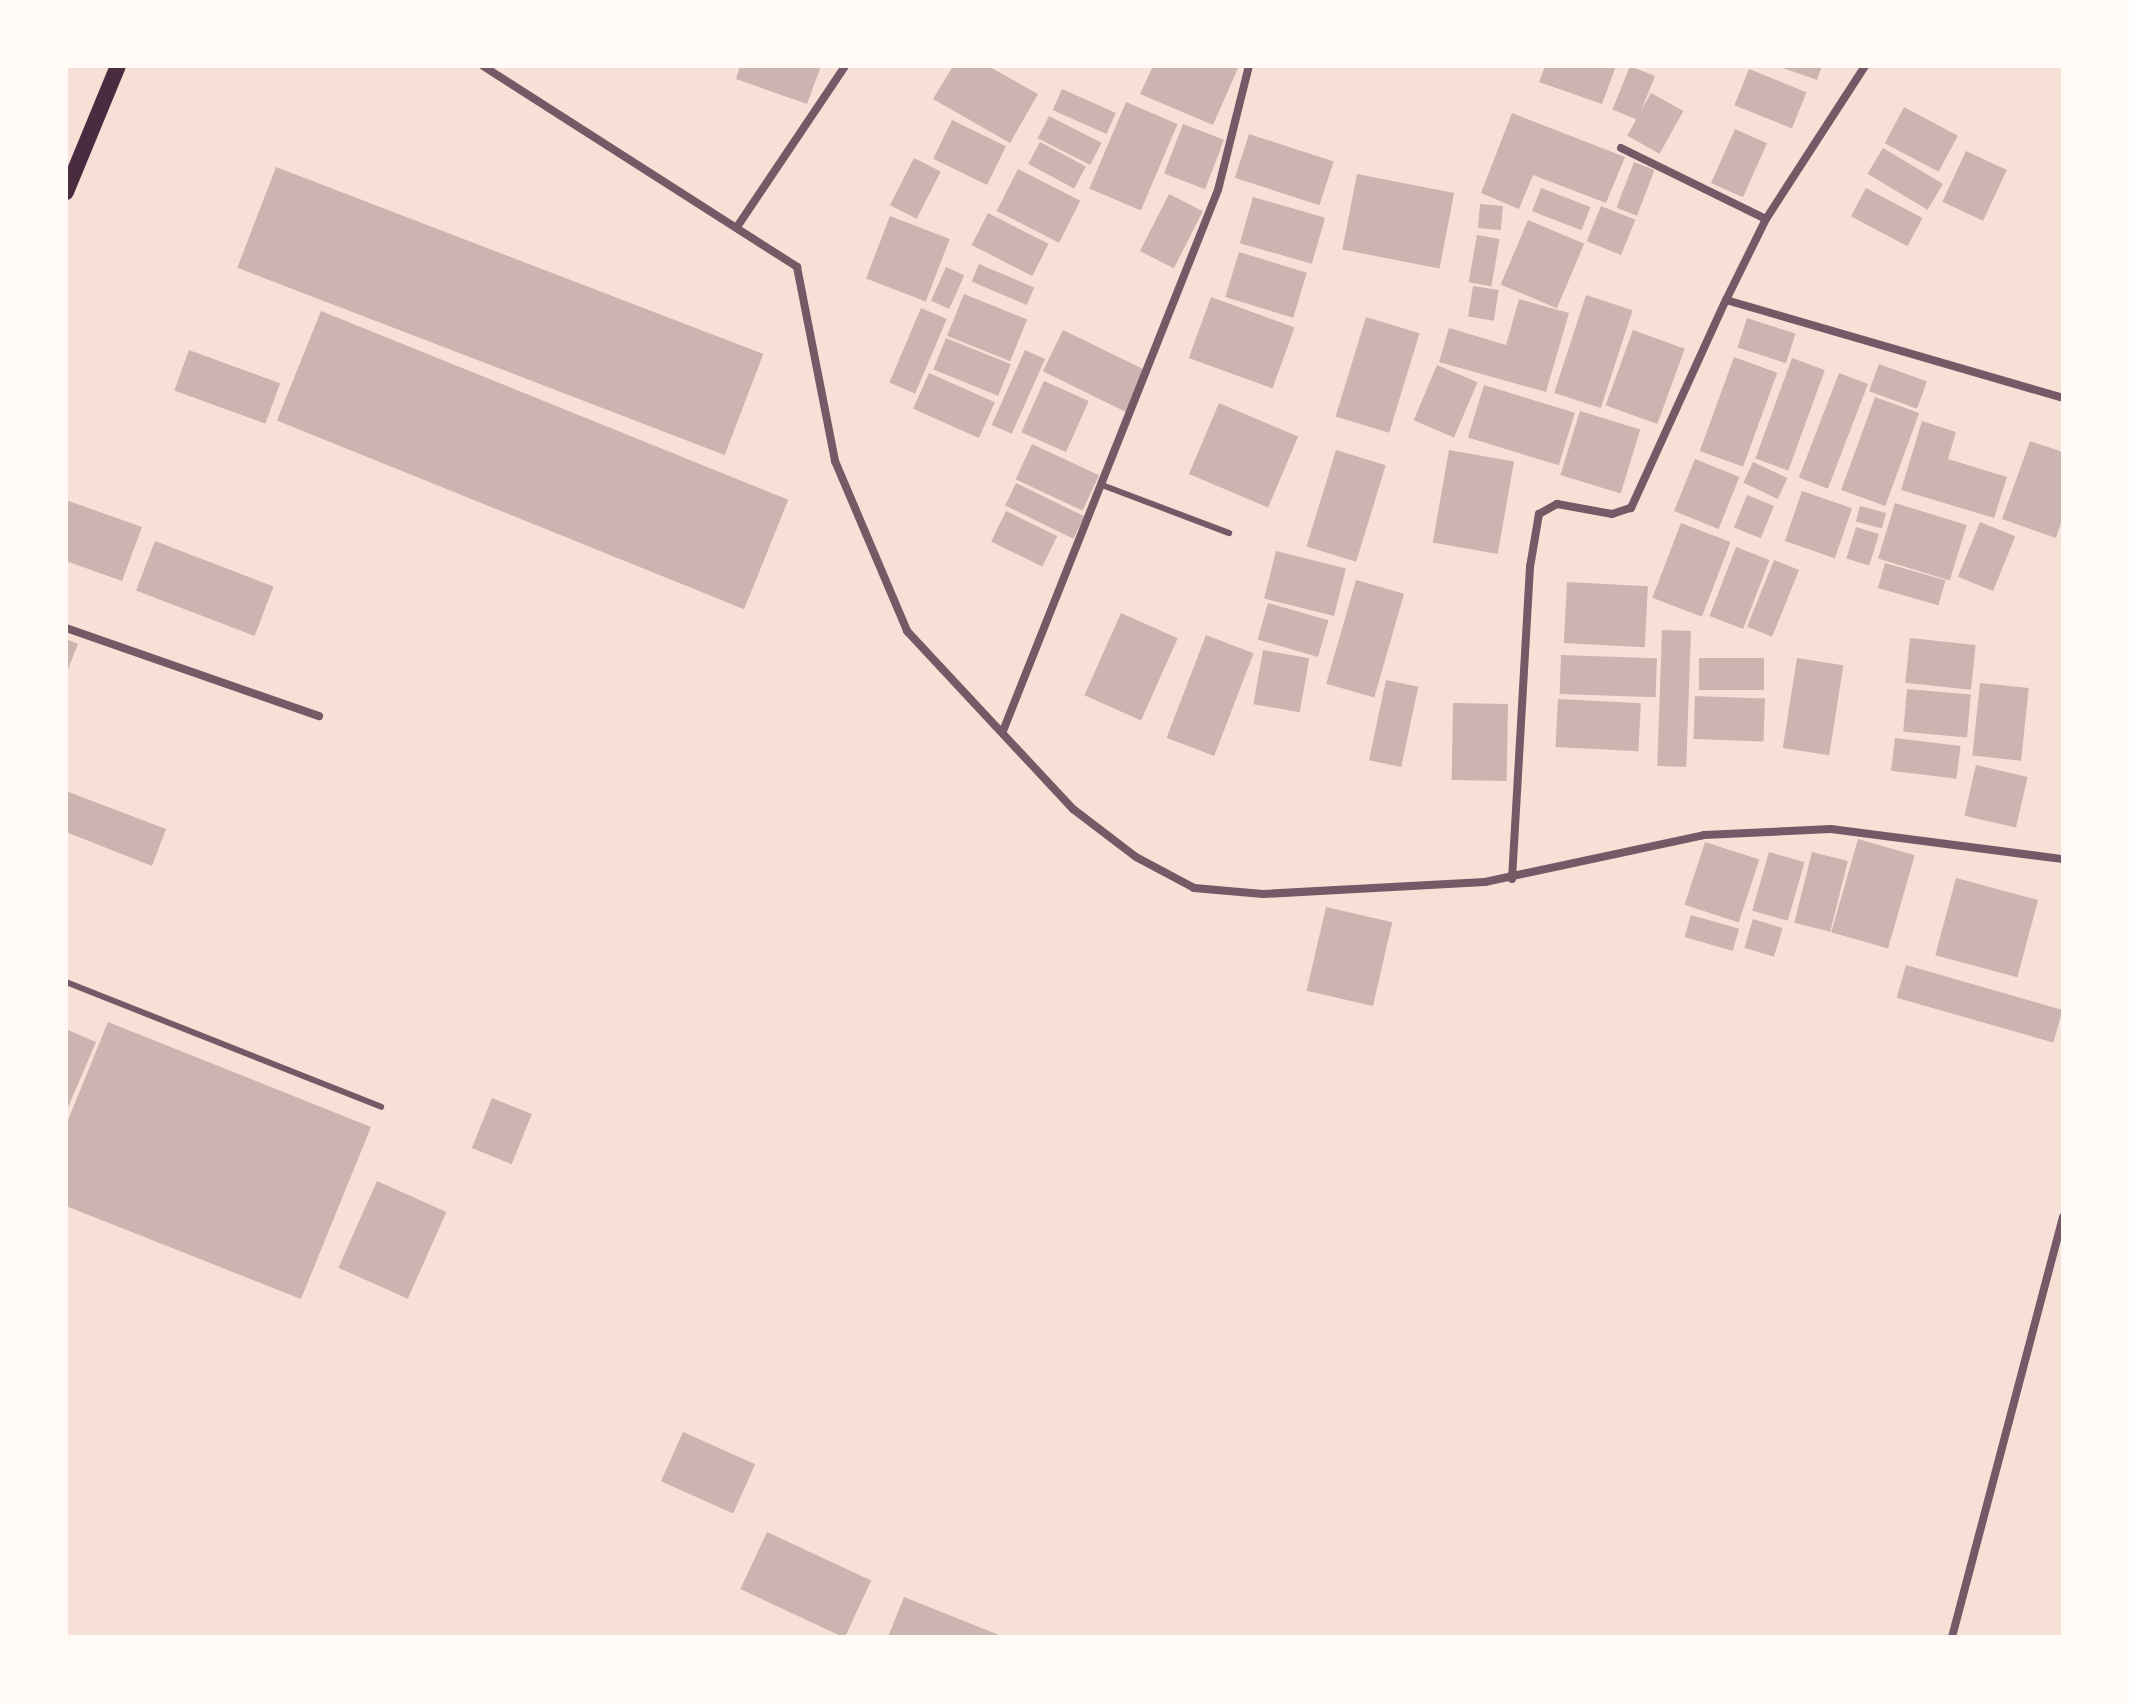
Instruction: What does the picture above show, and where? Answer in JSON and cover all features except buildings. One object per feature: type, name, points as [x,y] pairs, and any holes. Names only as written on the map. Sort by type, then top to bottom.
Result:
[{"type":"main road","points":[[66,192],[118,66]]},
{"type":"street","points":[[483,66],[739,224],[797,267],[835,461],[907,631],[1073,809],[1136,857],[1194,888],[1263,894],[1512,879],[1704,835],[1831,829],[2063,859]]},
{"type":"street","points":[[739,224],[845,66]]},
{"type":"street","points":[[1003,731],[1218,190],[1249,66]]},
{"type":"street","points":[[1512,879],[1530,567],[1539,514],[1557,504],[1612,514],[1631,508],[1766,219],[1865,66]]},
{"type":"street","points":[[1621,148],[1766,219]]},
{"type":"street","points":[[1726,300],[2063,398]]},
{"type":"street","points":[[66,628],[319,716]]},
{"type":"street","points":[[1952,1637],[2063,1217]]},
{"type":"lane","points":[[1102,485],[1229,533]]},
{"type":"lane","points":[[66,982],[381,1107]]}]
